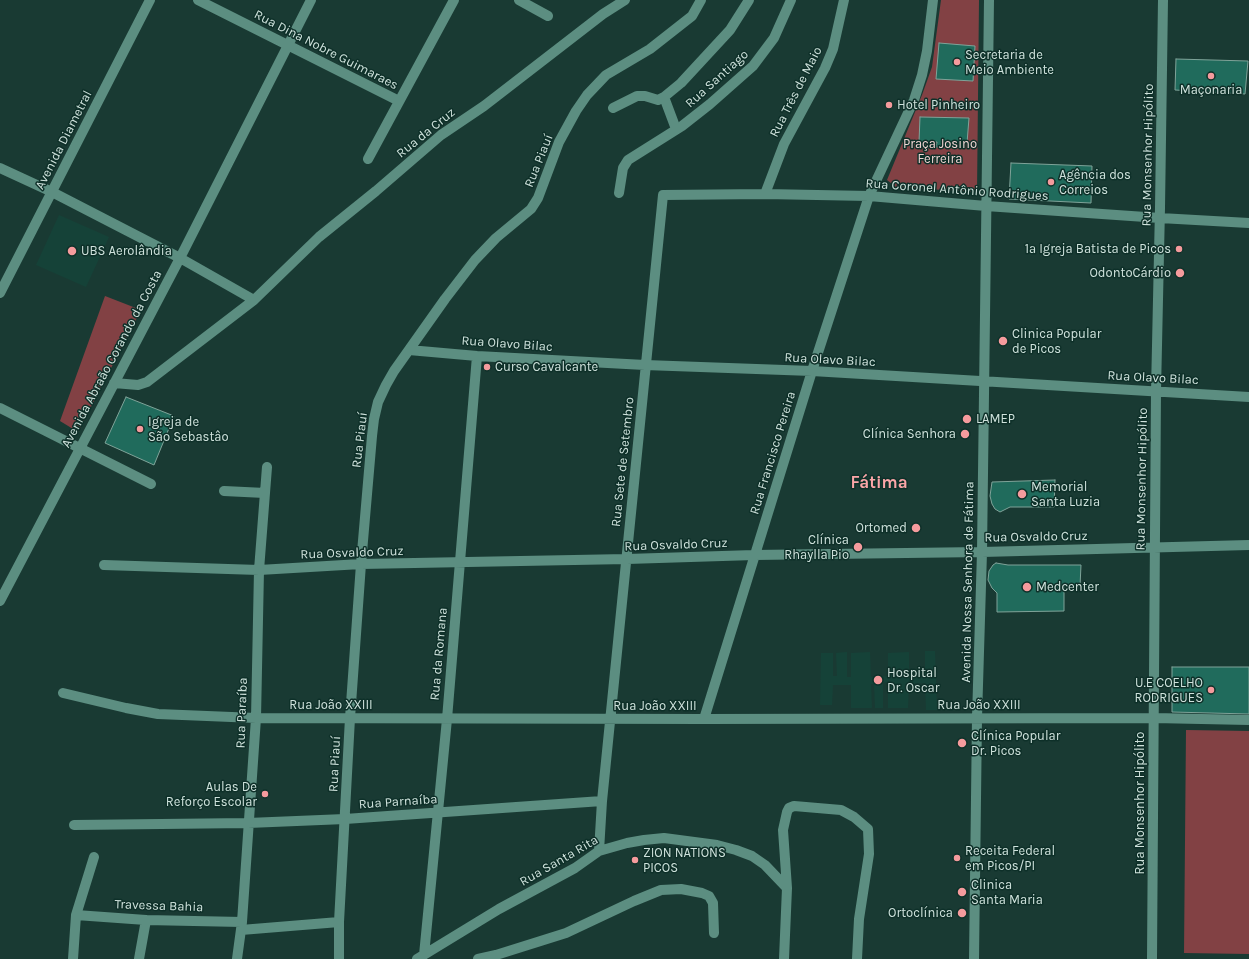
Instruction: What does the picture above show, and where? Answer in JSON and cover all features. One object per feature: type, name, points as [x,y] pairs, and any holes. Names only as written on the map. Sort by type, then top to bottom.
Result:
[{"type":"street","name":"Avenida Diametral","points":[[0,293],[150,0]]},
{"type":"street","name":"Rua Dina Nobre Guimaraes","points":[[198,0],[399,102]]},
{"type":"street","name":"Avenida Abraão Corando da Costa","points":[[0,601],[180,258],[311,0]]},
{"type":"street","points":[[368,159],[454,0]]},
{"type":"street","points":[[519,0],[548,16]]},
{"type":"street","name":"Rua da Cruz","points":[[114,383],[138,385],[147,382],[254,300],[319,237],[376,191],[441,135],[484,106],[603,14],[625,0]]},
{"type":"street","name":"Rua Piauí","points":[[339,959],[339,922],[350,718],[361,564],[374,419],[378,402],[394,371],[445,299],[475,260],[496,238],[531,209],[538,198],[559,142],[576,111],[587,95],[606,75],[650,50],[692,16],[701,0]]},
{"type":"street","points":[[613,108],[637,96],[645,96],[658,100],[664,97],[681,83],[730,30],[749,0]]},
{"type":"street","name":"Rua Santiago","points":[[619,193],[623,168],[628,160],[658,142],[710,104],[753,66],[774,38],[791,0]]},
{"type":"street","name":"Rua Três de Maio","points":[[765,194],[784,144],[825,68],[840,23],[844,0]]},
{"type":"street","points":[[869,196],[914,100],[922,75],[927,51],[933,0]]},
{"type":"street","points":[[986,206],[989,0]]},
{"type":"street","name":"Rua Monsenhor Hipólito","points":[[1152,959],[1156,391],[1163,0]]},
{"type":"street","points":[[664,97],[676,129]]},
{"type":"street","points":[[0,168],[52,192],[180,258],[254,300]]},
{"type":"street","name":"Rua Coronel Antônio Rodrigues","points":[[663,195],[765,194],[869,196],[986,206],[1249,223]]},
{"type":"street","name":"Rua Sete de Setembro","points":[[599,851],[602,801],[663,195]]},
{"type":"street","name":"Rua Francisco Pereira","points":[[704,719],[812,371],[869,196]]},
{"type":"street","name":"Avenida Nossa Senhora de Fátima","points":[[974,959],[977,718],[982,552],[986,206]]},
{"type":"street","name":"Rua Olavo Bilac","points":[[410,350],[477,356],[645,366],[812,371],[1249,397]]},
{"type":"street","name":"Rua da Romana","points":[[421,957],[447,719],[477,356]]},
{"type":"street","points":[[0,408],[151,484]]},
{"type":"street","name":"Rua Paraíba","points":[[237,959],[241,926],[256,718],[259,570],[267,467]]},
{"type":"street","points":[[224,491],[265,493]]},
{"type":"street","name":"Rua Osvaldo Cruz","points":[[104,565],[259,570],[361,564],[754,555],[982,552],[1249,545]]},
{"type":"street","name":"Rua João XXIII","points":[[63,693],[158,714],[256,718],[1154,718],[1249,720]]},
{"type":"street","name":"Rua Parnaíba","points":[[74,825],[345,819],[602,801]]},
{"type":"street","points":[[784,959],[787,888],[783,830],[787,812],[789,808],[794,806],[841,810],[854,817],[868,829],[869,854],[859,919],[857,959]]},
{"type":"street","name":"Rua Santa Rita","points":[[421,957],[499,910],[575,868],[599,851],[627,843],[664,838],[717,845],[752,856],[765,865],[787,888]]},
{"type":"street","points":[[73,959],[76,915],[94,857]]},
{"type":"street","points":[[478,959],[496,955],[566,933],[661,890],[681,889],[702,893],[709,896],[713,903],[714,933]]},
{"type":"street","name":"Travessa Bahia","points":[[76,915],[241,926],[339,922]]},
{"type":"street","points":[[138,959],[146,920]]},
{"type":"shaded area","name":"UBS Aerolândia","points":[[59,215],[109,237],[86,287],[36,265]]},
{"type":"shaded area","name":"Hospital Dr. Oscar","points":[[925,651],[935,651],[937,710],[926,710],[925,683],[909,684],[908,708],[888,708],[888,682],[883,683],[883,708],[875,708],[874,684],[871,684],[872,708],[851,708],[851,685],[833,685],[832,705],[820,705],[821,653],[833,653],[833,676],[837,676],[836,653],[847,652],[847,677],[851,677],[851,653],[870,652],[871,677],[888,676],[888,653],[909,652],[909,676],[925,676]]},
{"type":"green space","name":"Praça Josino Ferreira","points":[[941,0],[979,0],[977,192],[896,187],[887,180],[932,67]]},
{"type":"green space","points":[[105,296],[141,310],[78,432],[60,421]]},
{"type":"green space","points":[[1186,730],[1249,731],[1249,954],[1184,953]]},
{"type":"building","points":[[939,43],[975,46],[973,81],[936,79]]},
{"type":"building","name":"Maçonaria","points":[[1176,59],[1248,61],[1245,94],[1175,90]]},
{"type":"building","points":[[920,117],[969,118],[967,143],[953,143],[953,147],[936,147],[937,142],[919,142]]},
{"type":"building","name":"Agência dos Correios","points":[[1011,163],[1092,166],[1091,203],[1009,199]]},
{"type":"building","name":"Igreja de São Sebastâo","points":[[126,397],[174,416],[154,465],[105,443]]},
{"type":"building","name":"Memorial Santa Luzia","points":[[1055,480],[1054,507],[1010,507],[1000,512],[995,509],[992,504],[990,496],[992,482]]},
{"type":"building","name":"Medcenter","points":[[996,563],[1008,565],[1081,565],[1080,586],[1064,586],[1064,611],[997,612],[997,593],[992,588],[988,580],[989,571]]},
{"type":"building","name":"U.E COELHO RODRIGUES","points":[[1172,667],[1249,667],[1249,714],[1172,712]]},
{"type":"place","name":"Secretaria de Meio Ambiente","points":[[957,62]]},
{"type":"place","name":"Maçonaria","points":[[1211,76]]},
{"type":"place","name":"Hotel Pinheiro","points":[[889,105]]},
{"type":"place","name":"Agência dos Correios","points":[[1051,182]]},
{"type":"place","name":"1ª Igreja Batista de Picos","points":[[1179,249]]},
{"type":"place","name":"UBS Aerolândia","points":[[72,251]]},
{"type":"place","name":"OdontoCárdio","points":[[1180,273]]},
{"type":"place","name":"Clinica Popular de Picos","points":[[1003,341]]},
{"type":"place","name":"Curso Cavalcante","points":[[487,367]]},
{"type":"place","name":"LAMEP","points":[[967,419]]},
{"type":"place","name":"Igreja de São Sebastâo","points":[[140,429]]},
{"type":"place","name":"Clínica Senhora","points":[[965,434]]},
{"type":"place","name":"Memorial Santa Luzia","points":[[1022,494]]},
{"type":"place","name":"Ortomed","points":[[916,528]]},
{"type":"place","name":"Clínica Rhaylla Pio","points":[[858,547]]},
{"type":"place","name":"Medcenter","points":[[1027,587]]},
{"type":"place","name":"Hospital Dr. Oscar","points":[[878,680]]},
{"type":"place","name":"U.E COELHO RODRIGUES","points":[[1211,690]]},
{"type":"place","name":"Clínica Popular Dr. Picos","points":[[962,743]]},
{"type":"place","name":"Aulas De Reforço Escolar","points":[[265,794]]},
{"type":"place","name":"Receita Federal em Picos/PI","points":[[957,858]]},
{"type":"place","name":"ZION NATIONS PICOS","points":[[635,860]]},
{"type":"place","name":"Clinica Santa Maria","points":[[962,892]]},
{"type":"place","name":"Ortoclínica","points":[[962,913]]},
{"type":"district","name":"Fátima","points":[[879,483]]}]
